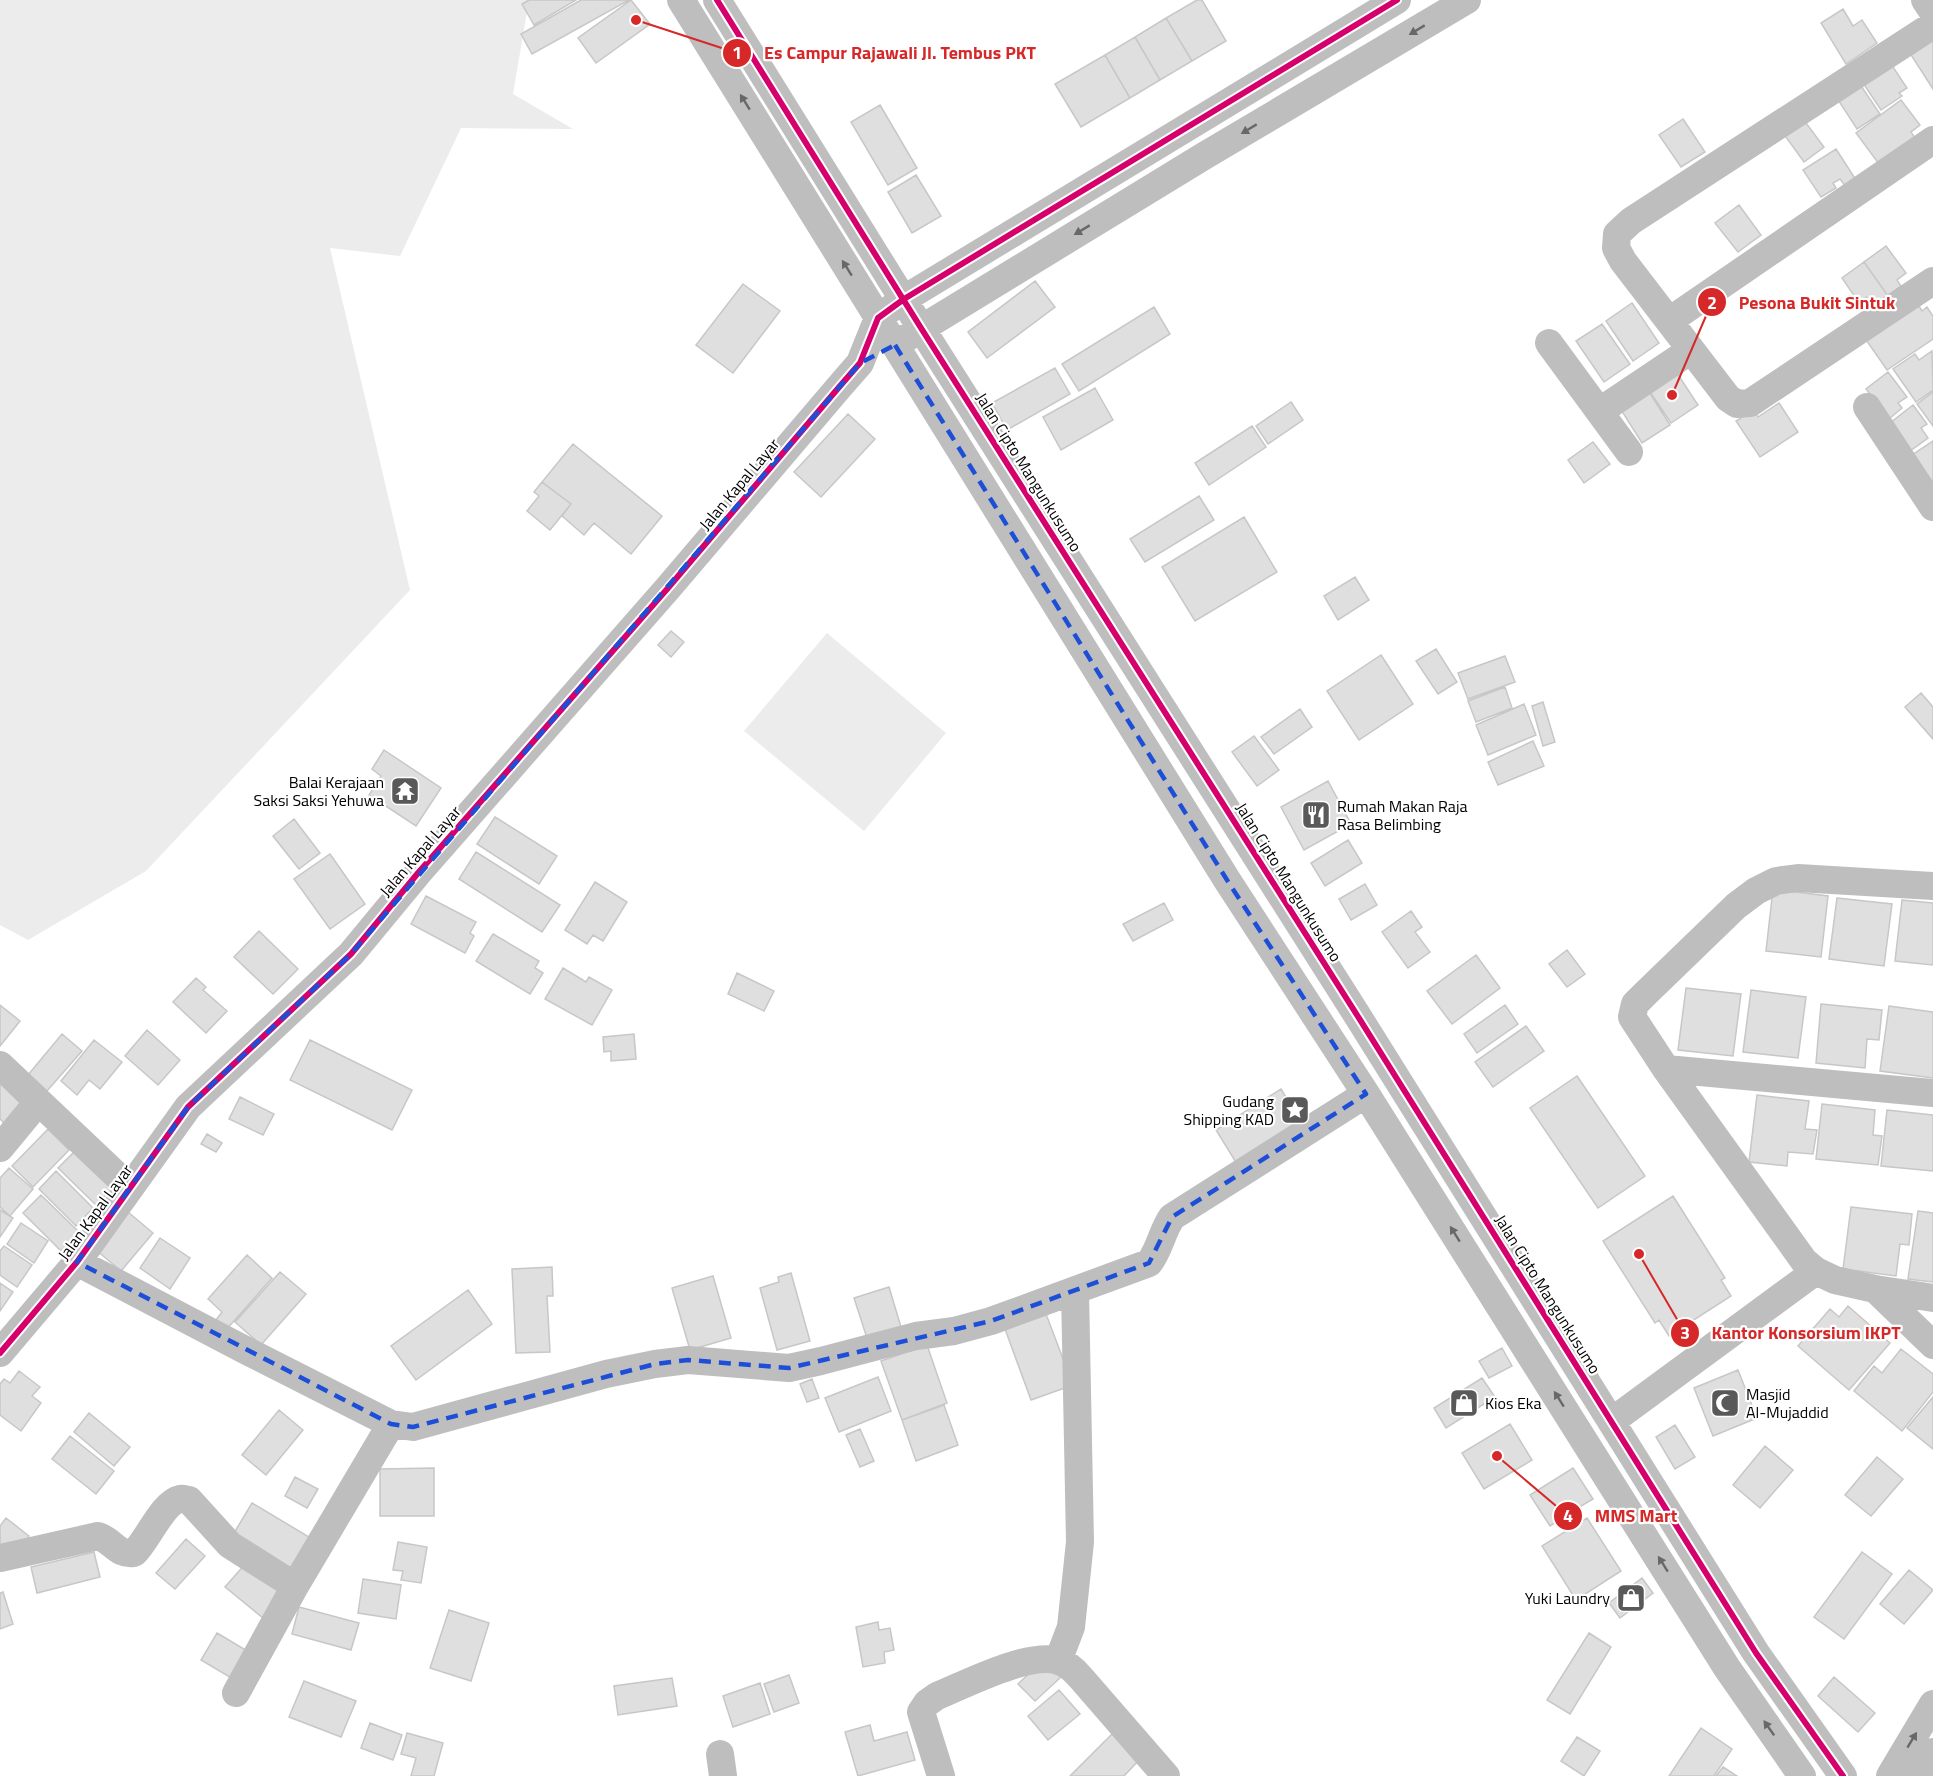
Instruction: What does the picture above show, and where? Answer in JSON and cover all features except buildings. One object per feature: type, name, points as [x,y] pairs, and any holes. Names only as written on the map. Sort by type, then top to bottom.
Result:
[{"type":"street","points":[[681,0],[1227,880],[1366,1094],[1727,1668],[1802,1776]]},
{"type":"street","name":"Jalan Cipto Mangunkusumo","points":[[717,0],[921,328],[1358,1015],[1756,1653],[1843,1776]]},
{"type":"street","points":[[860,363],[878,318],[904,299],[1397,0]]},
{"type":"street","points":[[860,363],[895,345],[1204,156],[1467,0]]},
{"type":"street","points":[[1925,0],[1933,12]]},
{"type":"street","points":[[1933,25],[1631,221],[1617,234],[1616,248],[1623,261],[1691,350],[1728,398],[1737,405],[1750,403],[1933,281]]},
{"type":"street","points":[[1186,128],[1204,156]]},
{"type":"street","points":[[1669,321],[1933,140]]},
{"type":"street","points":[[1549,343],[1629,452]]},
{"type":"street","points":[[1600,411],[1691,350]]},
{"type":"street","name":"Jalan Kapal Layar","points":[[0,1353],[77,1262],[188,1107],[351,954],[425,865],[668,588],[860,363]]},
{"type":"street","points":[[1867,407],[1933,507]]},
{"type":"street","points":[[1933,886],[1797,878],[1776,881],[1756,891],[1736,906],[1635,1005],[1632,1017],[1666,1069],[1804,1261],[1816,1271],[1835,1280],[1933,1298]]},
{"type":"street","points":[[0,1065],[130,1188]]},
{"type":"street","points":[[1666,1069],[1933,1094]]},
{"type":"street","points":[[77,1262],[391,1424],[413,1427],[606,1374],[655,1364],[688,1360],[789,1368],[916,1336],[954,1331],[991,1322],[1149,1263],[1155,1254],[1166,1224],[1172,1217],[1366,1094]]},
{"type":"street","points":[[0,1148],[38,1102]]},
{"type":"street","points":[[1612,1421],[1816,1271]]},
{"type":"street","points":[[1875,1289],[1933,1345]]},
{"type":"street","points":[[1058,1661],[1071,1627],[1080,1542],[1075,1291]]},
{"type":"street","points":[[236,1694],[295,1586],[391,1424]]},
{"type":"street","points":[[0,1558],[98,1536],[121,1552],[134,1553],[143,1545],[168,1505],[179,1499],[189,1500],[230,1545],[295,1586]]},
{"type":"street","points":[[941,1776],[921,1712],[927,1703],[937,1696],[1011,1666],[1043,1658],[1058,1661],[1082,1677],[1166,1776]]},
{"type":"street","points":[[1890,1776],[1933,1704]]},
{"type":"highlighted area","points":[[895,345],[1227,880],[1366,1094],[1172,1217],[1149,1263],[991,1321],[789,1368],[688,1360],[655,1364],[413,1427],[391,1424],[77,1262],[188,1107],[351,954],[860,363]]},
{"type":"shaded area","points":[[0,0],[529,0],[513,94],[573,129],[461,128],[400,256],[330,248],[410,590],[146,871],[28,940],[0,925]]},
{"type":"shaded area","points":[[827,633],[946,733],[864,831],[744,731]]},
{"type":"cycle path","points":[[717,0],[921,328],[1357,1015],[1756,1653],[1843,1776]]},
{"type":"cycle path","points":[[0,1353],[77,1262],[188,1107],[351,954],[418,873],[668,588],[860,363],[878,318],[904,299],[1397,0]]},
{"type":"place","name":"Es Campur Rajawali Jl. Tembus PKT","points":[[636,20]]},
{"type":"place","name":"Pesona Bukit Sintuk","points":[[1672,395]]},
{"type":"place","name":"Balai Kerajaan Saksi Saksi Yehuwa","points":[[405,791]]},
{"type":"place","name":"Rumah Makan Raja Rasa Belimbing","points":[[1316,815]]},
{"type":"place","name":"Gudang Shipping KAD","points":[[1295,1110]]},
{"type":"place","name":"Kantor Konsorsium IKPT","points":[[1639,1254]]},
{"type":"place","name":"Kios Eka","points":[[1464,1403]]},
{"type":"place","name":"Masjid Al-Mujaddid","points":[[1725,1403]]},
{"type":"place","name":"MMS Mart","points":[[1497,1456]]},
{"type":"place","name":"Yuki Laundry","points":[[1631,1598]]}]
